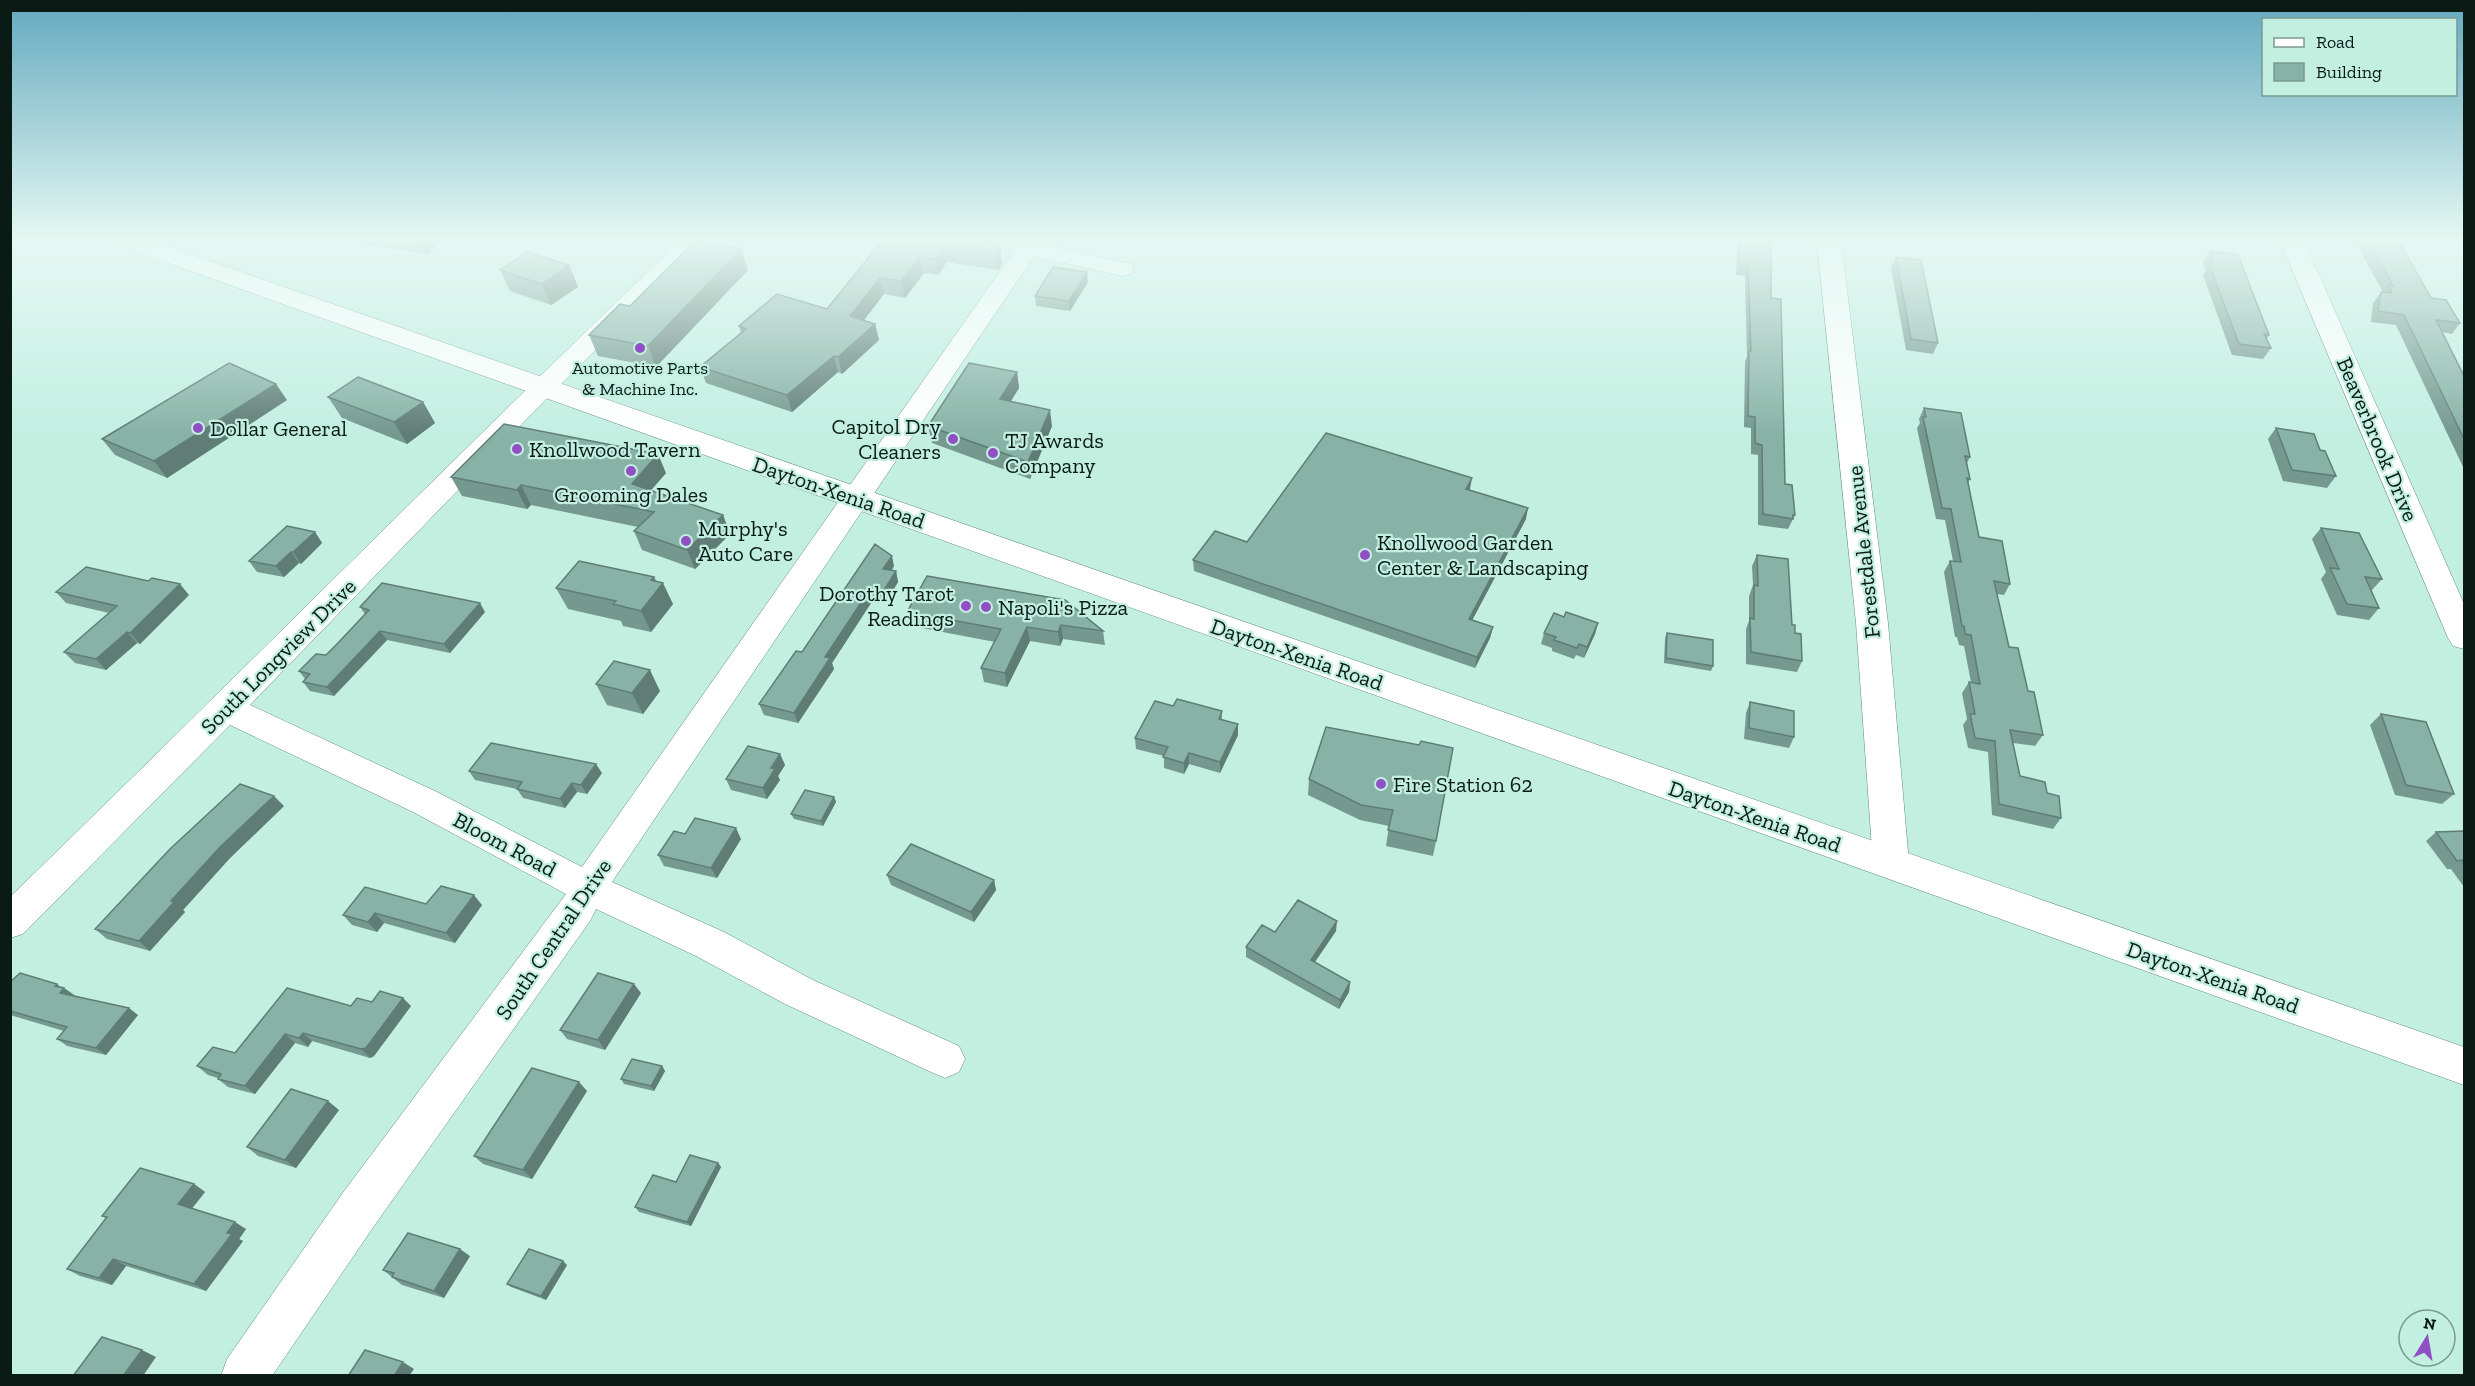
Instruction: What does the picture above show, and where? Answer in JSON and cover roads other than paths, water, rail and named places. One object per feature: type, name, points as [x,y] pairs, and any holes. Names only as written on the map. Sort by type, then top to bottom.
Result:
[{"type":"street","name":"Dayton-Xenia Road","points":[[317,306],[2464,1066]]},
{"type":"street","name":"South Longview Drive","points":[[10,922],[226,708],[543,387],[627,306]]},
{"type":"street","name":"South Central Drive","points":[[244,1376],[358,1210],[577,910],[588,888],[732,675],[857,498],[984,306]]},
{"type":"street","name":"Forestdale Avenue","points":[[1835,306],[1872,623],[1891,863]]},
{"type":"street","name":"Beaverbrook Drive","points":[[2320,306],[2464,638]]},
{"type":"street","name":"Bloom Road","points":[[226,708],[425,802],[588,888],[710,944],[799,992],[945,1059]]},
{"type":"place","name":"Automotive Parts & Machine Inc.","points":[[640,348]]},
{"type":"place","name":"Dollar General","points":[[198,428]]},
{"type":"place","name":"Capitol Dry Cleaners","points":[[953,439]]},
{"type":"place","name":"Knollwood Tavern","points":[[517,449]]},
{"type":"place","name":"TJ Awards Company","points":[[993,453]]},
{"type":"place","name":"Grooming Dales","points":[[631,471]]},
{"type":"place","name":"Murphy's Auto Care","points":[[686,541]]},
{"type":"place","name":"Knollwood Garden Center & Landscaping","points":[[1365,555]]},
{"type":"place","name":"Dorothy Tarot Readings","points":[[966,606]]},
{"type":"place","name":"Napoli's Pizza","points":[[986,607]]},
{"type":"place","name":"Fire Station 62","points":[[1381,784]]}]
